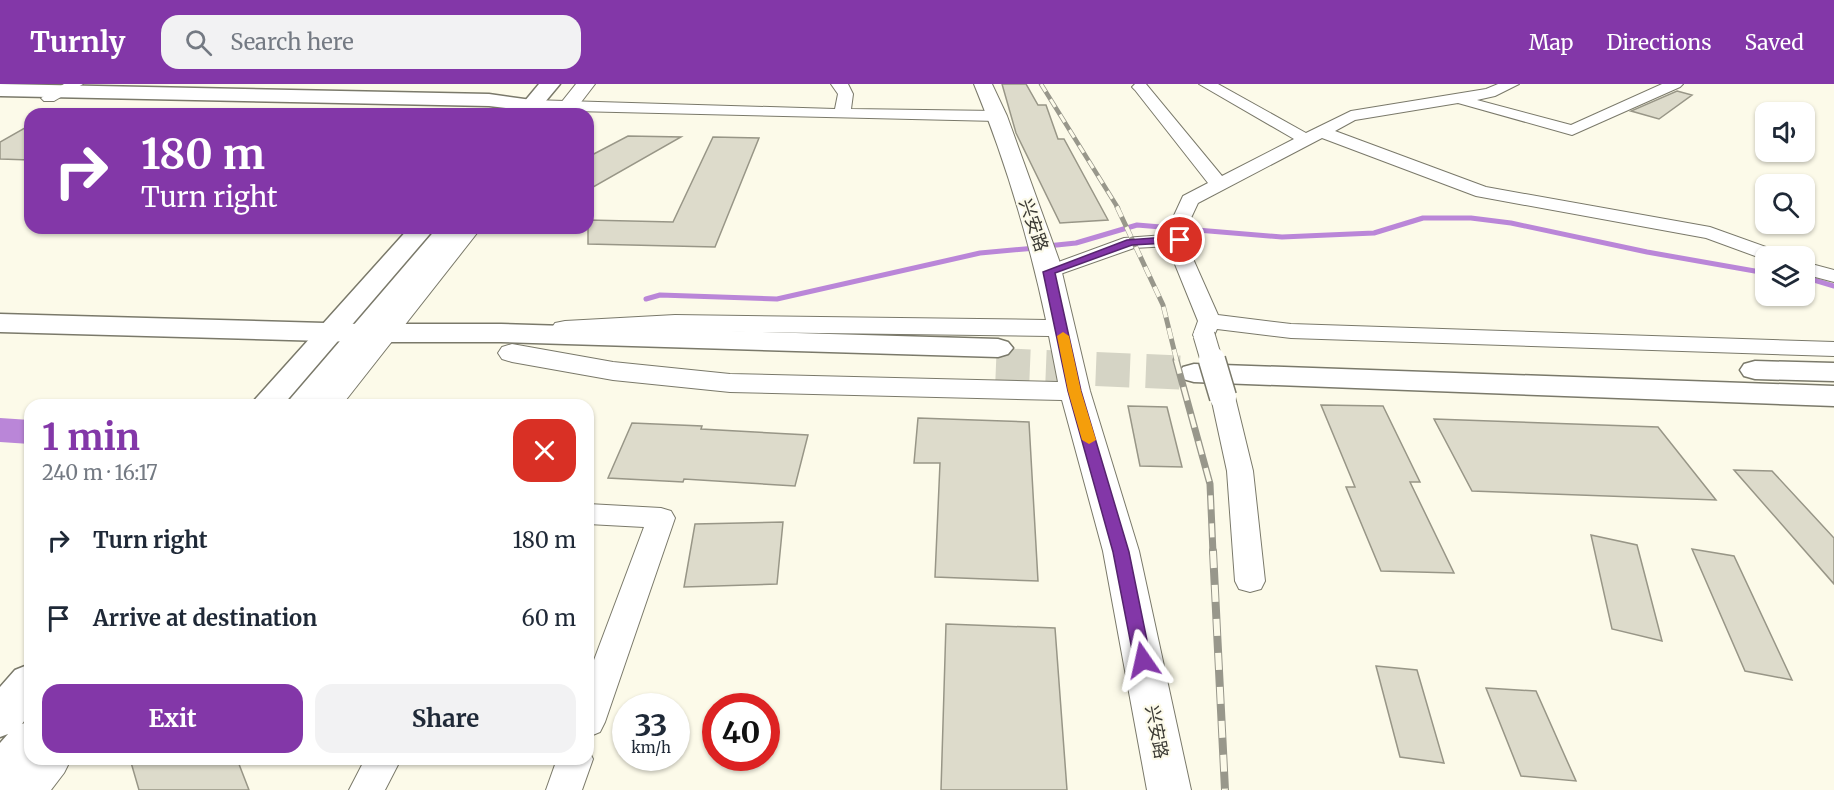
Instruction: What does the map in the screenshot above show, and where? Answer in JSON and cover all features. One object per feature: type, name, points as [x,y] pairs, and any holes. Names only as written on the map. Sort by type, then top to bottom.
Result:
[{"type":"main road","points":[[547,108],[550,84]]},
{"type":"main road","points":[[549,108],[571,84]]},
{"type":"main road","points":[[0,90],[460,108]]},
{"type":"main road","points":[[0,98],[62,91]]},
{"type":"main road","points":[[274,399],[350,342],[419,234]]},
{"type":"main road","points":[[306,399],[350,342],[445,234]]},
{"type":"main road","points":[[0,323],[350,342]]},
{"type":"main road","points":[[0,340],[506,343],[997,356]]},
{"type":"main road","points":[[1200,347],[1834,372]]},
{"type":"main road","points":[[1200,347],[1834,396]]},
{"type":"main road","points":[[0,718],[24,689]]},
{"type":"main road","points":[[0,777],[24,747]]},
{"type":"street","points":[[550,108],[586,84]]},
{"type":"street","points":[[839,84],[847,95],[841,114]]},
{"type":"street","name":"兴安路","points":[[983,84],[997,116],[1044,256],[1075,391],[1121,552],[1169,790]]},
{"type":"street","points":[[1207,84],[1314,136],[1482,192],[1710,233],[1755,249]]},
{"type":"street","points":[[1250,581],[1240,471],[1223,397],[1200,347],[1177,233],[1190,200],[1352,116],[1490,93],[1511,84]]},
{"type":"street","points":[[1458,99],[1572,130],[1675,84]]},
{"type":"street","points":[[1140,87],[1219,185]]},
{"type":"street","points":[[594,111],[997,116]]},
{"type":"street","points":[[1044,256],[1177,233]]},
{"type":"street","points":[[328,399],[350,342],[463,234]]},
{"type":"street","points":[[1815,271],[1834,276]]},
{"type":"street","points":[[506,343],[675,323],[1062,328]]},
{"type":"street","points":[[1200,347],[1291,331],[1834,349]]},
{"type":"street","points":[[506,343],[613,371],[730,383],[1075,391]]},
{"type":"street","points":[[594,514],[661,518],[594,705]]},
{"type":"street","points":[[24,790],[44,765]]},
{"type":"street","points":[[367,790],[379,765]]},
{"type":"street","points":[[564,790],[573,765]]},
{"type":"building","points":[[1002,84],[1026,84],[1038,105],[1046,105],[1058,139],[1064,139],[1108,220],[1060,223],[1016,133]]},
{"type":"building","points":[[1677,91],[1692,95],[1659,119],[1631,111]]},
{"type":"building","points":[[24,128],[24,160],[0,159],[0,142]]},
{"type":"building","points":[[628,136],[681,137],[594,187],[594,154]]},
{"type":"building","points":[[713,137],[759,138],[715,247],[588,244],[588,234],[594,234],[594,220],[673,222]]},
{"type":"building","points":[[1321,405],[1383,406],[1420,482],[1410,482],[1454,573],[1381,571],[1346,487],[1355,487]]},
{"type":"building","points":[[1128,406],[1167,407],[1182,467],[1140,466]]},
{"type":"building","points":[[918,418],[1029,422],[1038,581],[935,577],[940,463],[914,463]]},
{"type":"building","points":[[1434,419],[1658,427],[1716,500],[1472,491]]},
{"type":"building","points":[[632,423],[808,435],[795,486],[684,479],[683,482],[608,478]]},
{"type":"building","points":[[1734,470],[1772,471],[1834,538],[1834,584]]},
{"type":"building","points":[[783,522],[777,584],[684,587],[695,524]]},
{"type":"building","points":[[1591,535],[1637,545],[1662,641],[1612,629]]},
{"type":"building","points":[[1692,549],[1734,556],[1792,680],[1745,671]]},
{"type":"building","points":[[946,624],[1055,628],[1067,790],[941,790]]},
{"type":"building","points":[[1376,666],[1417,670],[1444,763],[1400,757]]},
{"type":"building","points":[[1486,688],[1536,691],[1576,781],[1521,776]]},
{"type":"building","points":[[132,765],[239,765],[249,790],[139,790]]},
{"type":"waterway","points":[[1047,246],[1076,243],[1137,225],[1282,237],[1374,233],[1423,218],[1471,218],[1511,223],[1647,252],[1755,271]]},
{"type":"waterway","points":[[646,299],[660,295],[777,299],[980,253],[1036,248]]},
{"type":"waterway","points":[[1815,280],[1834,286]]},
{"type":"waterway","points":[[0,430],[24,432]]},
{"type":"tunnel","points":[[996,365],[1194,373]]},
{"type":"railway","points":[[1041,84],[1118,208]]},
{"type":"railway","points":[[1117,207],[1163,305],[1177,362]]},
{"type":"railway","points":[[1176,360],[1210,484],[1213,553]]},
{"type":"railway","points":[[1213,551],[1225,790]]},
{"type":"slow traffic","points":[[1063,336],[1089,440]]},
{"type":"route","points":[[1143,660],[1121,552],[1075,391],[1049,272],[1131,242],[1180,240]]}]
